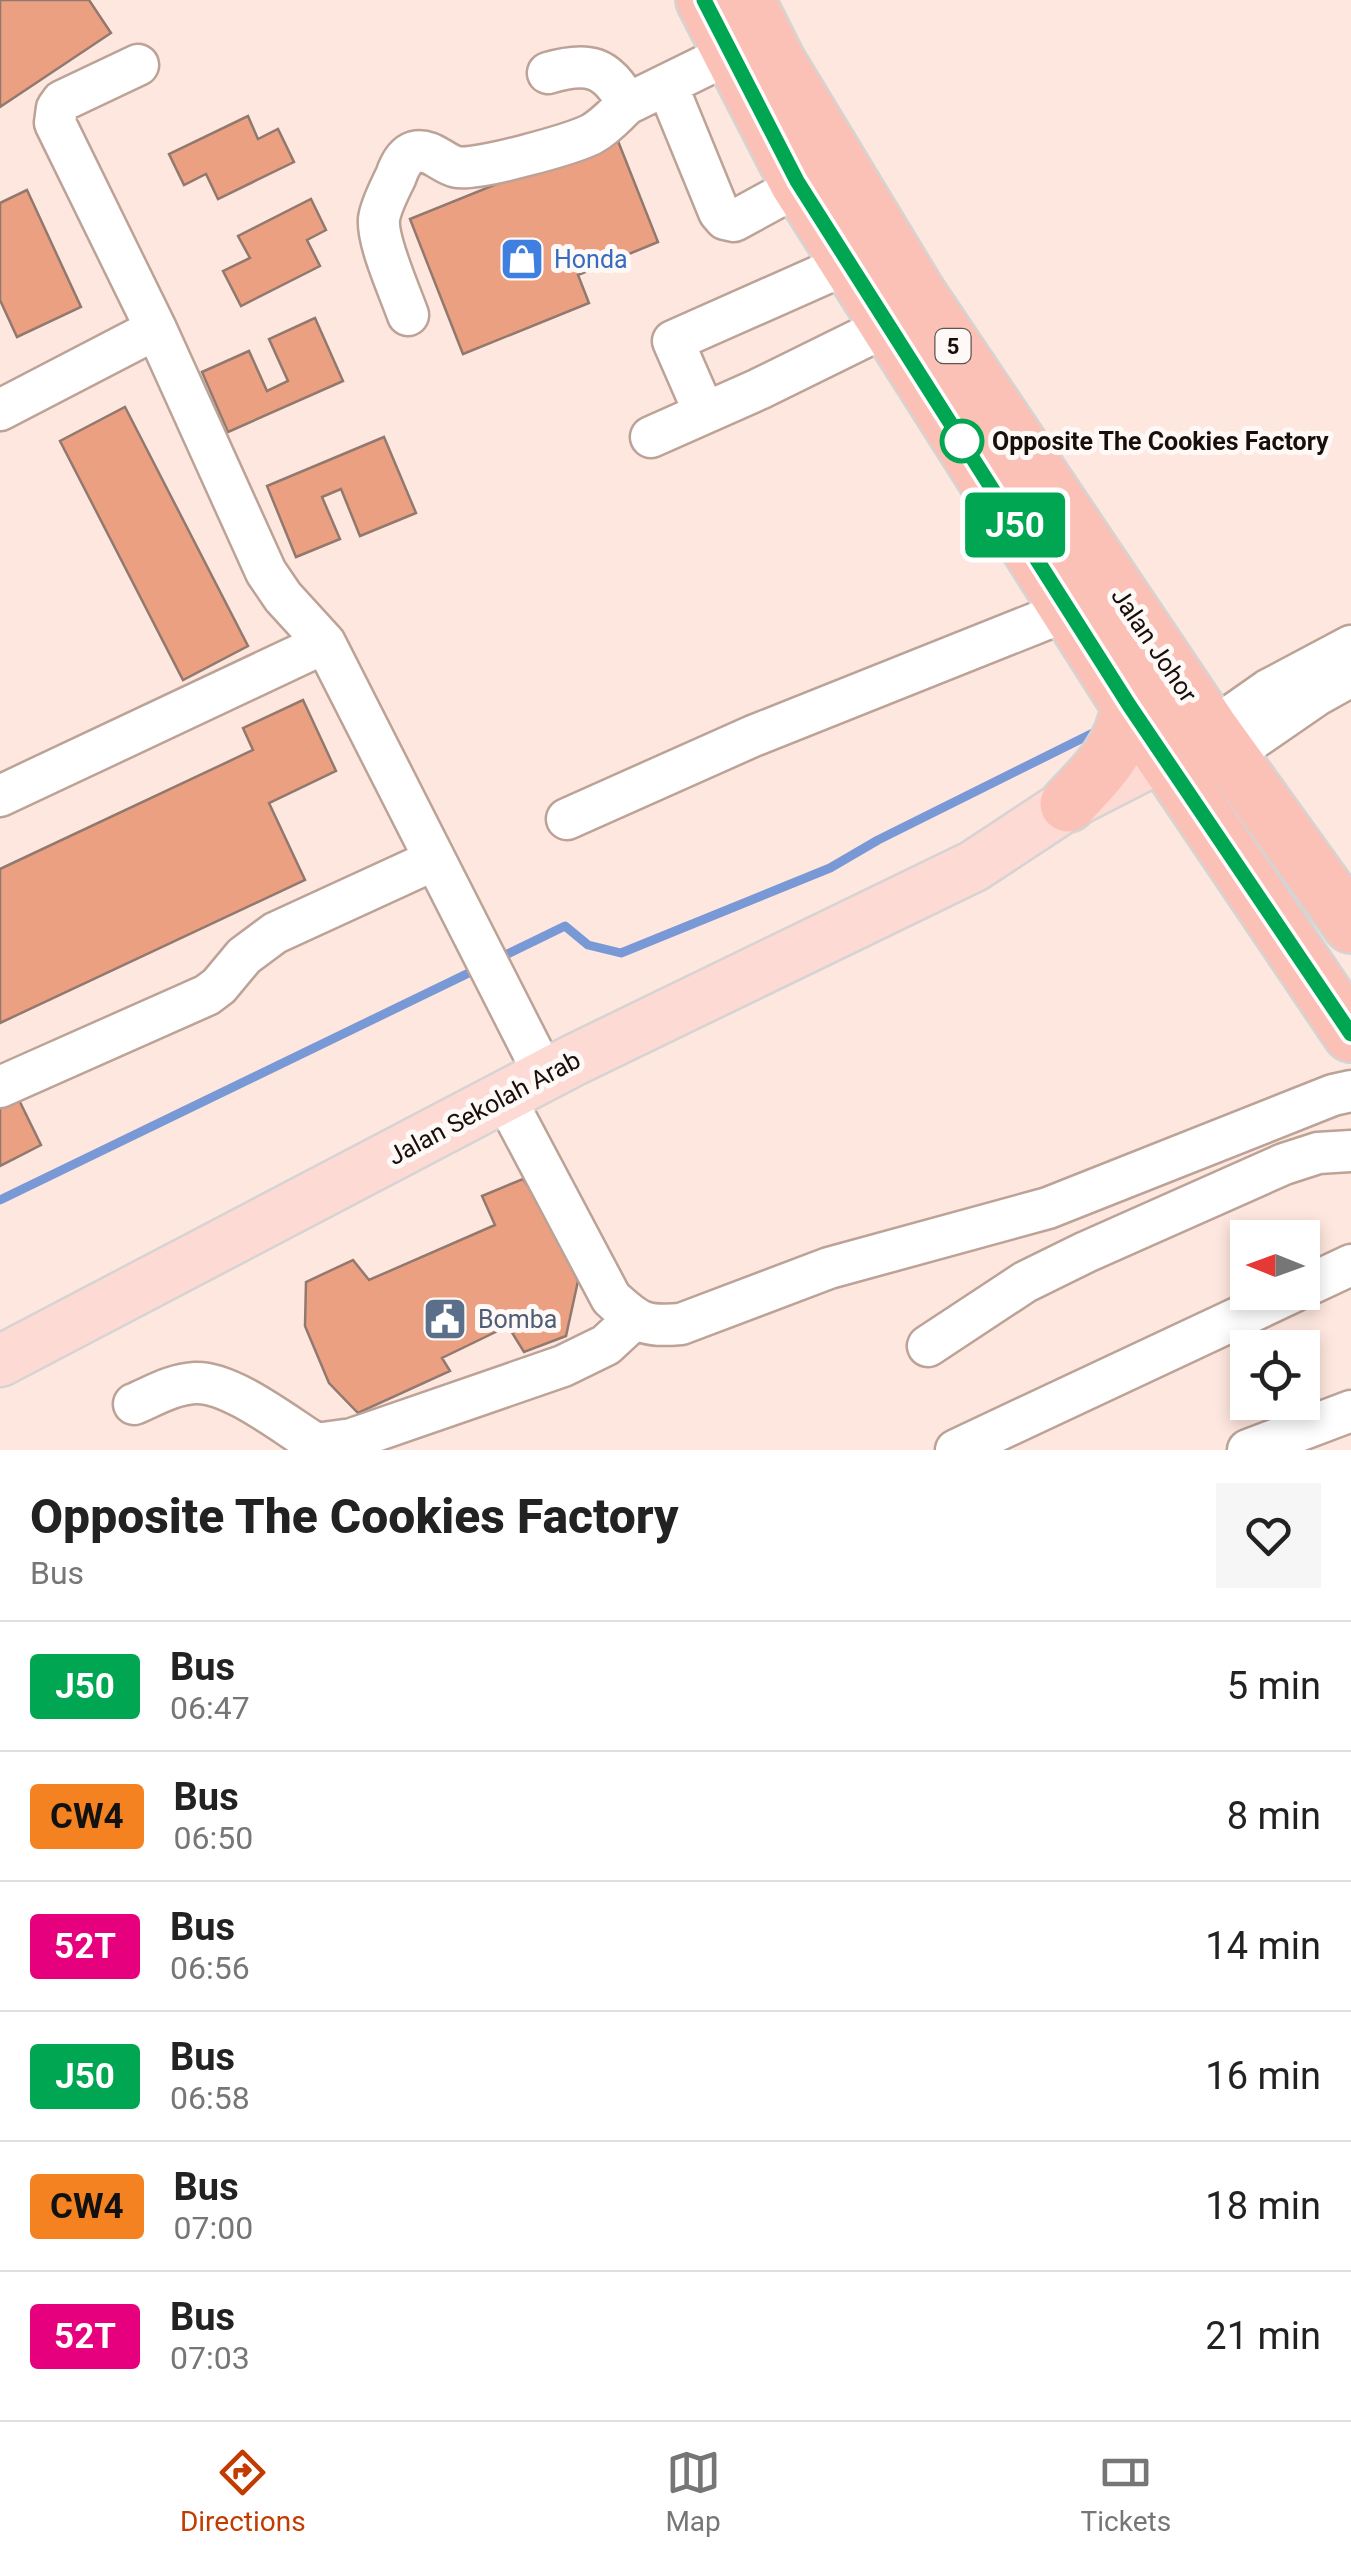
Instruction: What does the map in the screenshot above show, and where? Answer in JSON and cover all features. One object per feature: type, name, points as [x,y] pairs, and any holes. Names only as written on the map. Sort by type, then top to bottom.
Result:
[{"type":"highway","name":"Jalan Johor","points":[[704,0],[800,186],[1129,705],[1197,756],[1351,926]]},
{"type":"highway","name":"Jalan Johor","points":[[747,0],[777,61],[1197,756],[1351,1034]]},
{"type":"highway","points":[[1068,804],[1113,752],[1123,735],[1129,705]]},
{"type":"main road","name":"Jalan Sekolah Arab","points":[[0,1361],[525,1087],[974,866],[1068,804],[1197,756]]},
{"type":"main road","name":"Jalan Sekolah Arab","points":[[974,866],[1045,846],[1197,756]]},
{"type":"street","points":[[408,315],[379,219],[398,170],[408,156],[424,152],[459,168],[479,168],[587,137],[610,122],[626,104],[731,53]]},
{"type":"street","points":[[138,64],[62,101],[55,123],[156,329],[266,572],[325,643],[502,994],[525,1087],[611,1298],[634,1319],[655,1326],[681,1324],[829,1268],[1048,1208],[1351,1091]]},
{"type":"street","points":[[548,73],[563,68],[596,70],[608,75],[618,86],[626,104]]},
{"type":"street","points":[[667,85],[725,219],[734,221],[800,186]]},
{"type":"street","points":[[704,412],[672,341],[849,263]]},
{"type":"street","points":[[651,437],[889,326]]},
{"type":"street","points":[[0,410],[156,329]]},
{"type":"street","points":[[568,819],[753,736],[1069,610]]},
{"type":"street","points":[[0,796],[325,643]]},
{"type":"street","points":[[1197,756],[1268,690],[1351,646]]},
{"type":"street","points":[[1197,756],[1351,676]]},
{"type":"street","points":[[0,1088],[208,994],[220,986],[244,956],[276,933],[434,860]]},
{"type":"street","points":[[928,1346],[1025,1282],[1086,1252],[1284,1164],[1318,1153],[1351,1152]]},
{"type":"street","points":[[1320,1280],[1351,1265]]},
{"type":"street","points":[[956,1450],[1255,1310]]},
{"type":"street","points":[[134,1404],[164,1390],[197,1382],[238,1394],[316,1444],[352,1439],[563,1366],[606,1345],[634,1319]]},
{"type":"street","points":[[1248,1450],[1351,1411]]},
{"type":"building","points":[[0,0],[89,0],[111,33],[0,107]]},
{"type":"building","points":[[248,116],[258,139],[278,129],[294,162],[218,199],[206,174],[184,185],[169,154]]},
{"type":"building","name":"Honda","points":[[616,136],[658,242],[578,275],[589,303],[463,354],[410,219]]},
{"type":"building","points":[[27,190],[81,307],[17,337],[0,300],[0,203]]},
{"type":"building","points":[[311,199],[326,230],[307,240],[320,266],[241,306],[223,271],[250,258],[238,236]]},
{"type":"building","points":[[315,318],[343,381],[228,432],[202,372],[249,351],[267,391],[288,381],[269,339]]},
{"type":"building","points":[[125,407],[248,646],[183,680],[60,441]]},
{"type":"building","points":[[384,437],[416,513],[360,536],[341,489],[322,497],[340,539],[296,557],[267,486]]},
{"type":"building","points":[[303,700],[336,771],[269,803],[305,880],[0,1023],[0,869],[253,750],[243,728]]},
{"type":"building","points":[[18,1098],[41,1145],[0,1166],[0,1107]]},
{"type":"building","points":[[523,1179],[551,1220],[578,1281],[566,1336],[524,1352],[508,1326],[442,1358],[450,1371],[358,1413],[329,1383],[305,1326],[306,1282],[353,1260],[369,1280],[495,1225],[482,1196]]},
{"type":"waterway","points":[[497,959],[565,926],[588,945],[621,953],[830,868],[878,840],[1101,729]]},
{"type":"waterway","points":[[0,1200],[479,968]]},
{"type":"bus line","name":"J50","points":[[704,0],[797,181],[1129,705],[1351,1034]]},
{"type":"place","name":"Honda","points":[[522,259]]},
{"type":"place","name":"Opposite The Cookies Factory","points":[[962,441]]},
{"type":"place","name":"Bomba","points":[[445,1319]]}]
